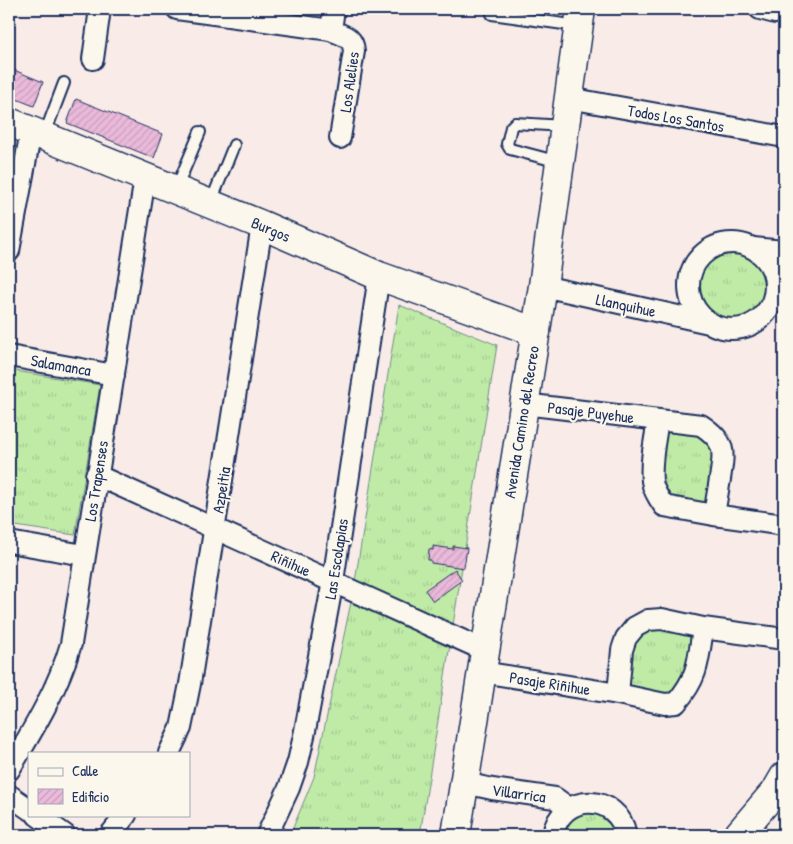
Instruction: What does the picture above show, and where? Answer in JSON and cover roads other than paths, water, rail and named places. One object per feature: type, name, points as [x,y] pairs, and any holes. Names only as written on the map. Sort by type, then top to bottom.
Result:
[{"type":"street","points":[[93,59],[100,9]]},
{"type":"street","points":[[177,9],[330,30]]},
{"type":"street","name":"Los Alelies","points":[[334,9],[330,30],[349,38],[354,43],[340,138]]},
{"type":"street","name":"Avenida Camino del Recreo","points":[[456,835],[543,286],[580,18]]},
{"type":"street","name":"Todos Los Santos","points":[[569,98],[784,137]]},
{"type":"street","points":[[9,251],[28,130]]},
{"type":"street","name":"Burgos","points":[[28,130],[262,225],[379,276],[536,332]]},
{"type":"street","name":"Los Trapenses","points":[[9,770],[31,733],[64,668],[71,644],[96,475],[145,178]]},
{"type":"street","name":"Azpeitia","points":[[169,752],[181,728],[188,692],[262,225]]},
{"type":"street","points":[[753,248],[764,256],[771,268],[775,281],[774,295],[770,308],[761,318],[749,326],[736,329],[722,328],[709,323],[699,315],[692,304],[688,291],[693,265],[702,255],[712,247],[726,243],[739,243],[753,248],[784,252]]},
{"type":"street","name":"Las Escolapias","points":[[267,835],[289,788],[298,762],[333,582],[379,276]]},
{"type":"street","name":"Llanquihue","points":[[543,286],[709,323]]},
{"type":"street","name":"Salamanca","points":[[9,356],[114,375]]},
{"type":"street","name":"Pasaje Puyehue","points":[[524,404],[701,425],[712,432],[720,442],[724,457],[714,515]]},
{"type":"street","name":"Pasaje Puyehue","points":[[658,420],[652,482],[656,494],[664,506],[784,525]]},
{"type":"street","name":"Riñihue","points":[[96,475],[333,582],[484,661]]},
{"type":"street","points":[[9,542],[84,556]]},
{"type":"street","points":[[618,694],[622,650],[626,638],[635,627],[648,620],[662,619],[703,628],[784,640]]},
{"type":"street","name":"Pasaje Riñihue","points":[[484,661],[618,694],[665,704],[676,703],[687,689],[697,669],[703,628]]},
{"type":"street","name":"Villarrica","points":[[465,783],[492,790],[555,798],[569,808],[554,827],[553,835]]},
{"type":"street","points":[[738,835],[782,786]]},
{"type":"street","points":[[9,795],[28,808]]},
{"type":"street","points":[[569,808],[580,803],[593,802],[605,806],[615,812],[623,822],[626,835]]},
{"type":"street","points":[[38,816],[65,835]]},
{"type":"street","points":[[110,835],[125,816]]},
{"type":"lane","points":[[492,14],[580,18]]},
{"type":"lane","points":[[28,130],[64,82]]},
{"type":"lane","points":[[560,162],[510,149],[507,144],[511,127],[515,124],[565,126]]},
{"type":"lane","points":[[175,190],[200,132]]},
{"type":"lane","points":[[210,204],[234,145]]}]
